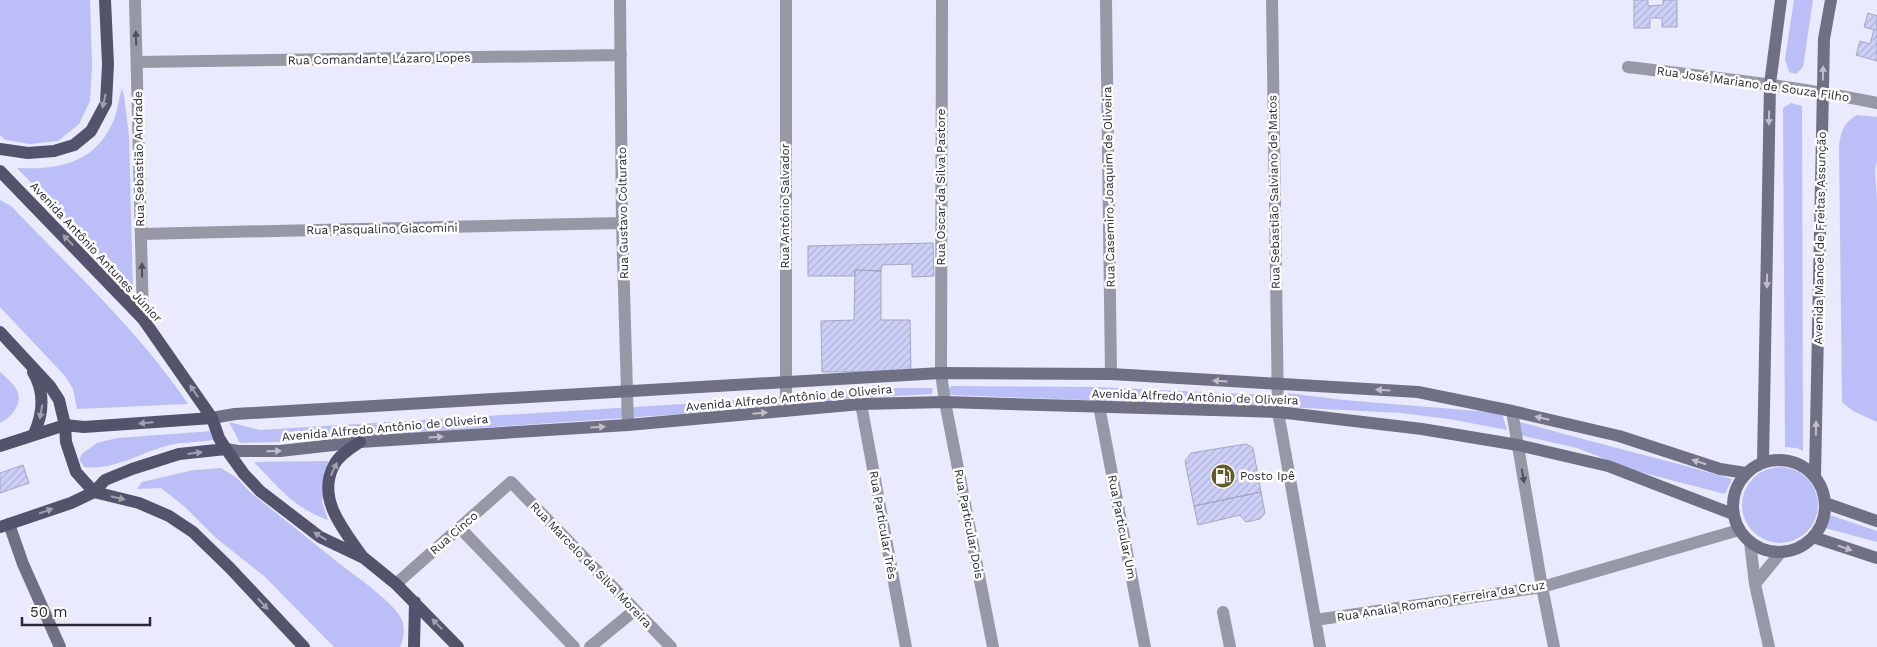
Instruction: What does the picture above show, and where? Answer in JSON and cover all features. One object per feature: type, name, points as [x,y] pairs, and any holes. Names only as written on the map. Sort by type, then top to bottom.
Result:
[{"type":"main road","points":[[0,149],[28,153],[54,151],[74,145],[91,131],[106,103],[108,64],[105,0]]},
{"type":"main road","points":[[1763,462],[1770,84],[1781,0]]},
{"type":"main road","name":"Avenida Manoel de Freitas Assunção","points":[[1815,476],[1824,39],[1831,0]]},
{"type":"main road","name":"Avenida Antônio Antunes Júnior","points":[[0,171],[144,319],[212,418],[219,438],[226,449],[260,491],[320,537],[364,558],[396,584],[458,647]]},
{"type":"main road","points":[[0,332],[50,386],[59,400],[65,425],[66,442],[76,472],[94,492],[139,503],[169,516],[193,532],[230,568],[304,647]]},
{"type":"main road","points":[[24,357],[36,378],[42,403],[39,424],[34,434]]},
{"type":"main road","name":"Avenida Alfredo Antônio de Oliveira","points":[[0,446],[65,425],[84,428],[212,418],[235,414],[627,393],[941,373],[1111,374],[1418,392],[1512,411],[1619,436],[1720,469],[1746,473]]},
{"type":"main road","name":"Avenida Alfredo Antônio de Oliveira","points":[[4,525],[71,502],[94,492],[105,480],[179,454],[226,449],[238,451],[280,451],[360,442],[628,425],[861,404],[945,402],[1278,412],[1422,429],[1518,445],[1608,466],[1733,514]]},
{"type":"main road","points":[[360,442],[342,455],[334,465],[329,481],[328,500],[336,519],[364,558]]},
{"type":"main road","points":[[1779,459],[1795,462],[1815,476],[1820,484],[1825,503],[1823,521],[1813,537],[1798,548],[1781,552],[1762,549],[1750,542],[1739,530],[1733,514],[1732,503],[1735,492],[1739,481],[1746,473],[1763,462],[1779,459]]},
{"type":"main road","points":[[1825,503],[1877,521]]},
{"type":"main road","points":[[4,525],[60,647]]},
{"type":"main road","points":[[1813,537],[1877,558]]},
{"type":"main road","points":[[414,647],[415,602]]},
{"type":"street","name":"Rua Sebastião Andrade","points":[[135,0],[144,319]]},
{"type":"street","name":"Rua Gustavo Colturato","points":[[620,0],[622,223],[628,425]]},
{"type":"street","name":"Rua Antônio Salvador","points":[[786,0],[786,411]]},
{"type":"street","name":"Rua Oscar da Silva Pastore","points":[[942,0],[941,373],[945,402]]},
{"type":"street","name":"Rua Casemiro Joaquim de Oliveira","points":[[1106,0],[1111,374]]},
{"type":"street","name":"Rua Sebastião Salviano de Matos","points":[[1272,0],[1276,384],[1278,412],[1320,647]]},
{"type":"street","name":"Rua Comandante Lázaro Lopes","points":[[137,62],[621,56]]},
{"type":"street","name":"Rua José Mariano de Souza Filho","points":[[1628,67],[1770,84],[1877,102]]},
{"type":"street","name":"Rua Pasqualino Giacomini","points":[[141,234],[622,223]]},
{"type":"street","name":"Rua Particular Dois","points":[[945,402],[993,647]]},
{"type":"street","name":"Rua Particular Três","points":[[861,404],[906,647]]},
{"type":"street","name":"Rua Particular Um","points":[[1100,406],[1145,647]]},
{"type":"street","points":[[1512,411],[1554,647]]},
{"type":"street","name":"Rua Cinco","points":[[396,584],[511,482]]},
{"type":"street","name":"Rua Marcelo da Silva Moreira","points":[[511,482],[671,647]]},
{"type":"street","points":[[460,528],[574,647]]},
{"type":"street","name":"Rua Analia Romano Ferreira da Cruz","points":[[1315,620],[1542,587],[1739,530]]},
{"type":"street","points":[[1750,542],[1755,584],[1769,647]]},
{"type":"street","points":[[1755,584],[1781,552]]},
{"type":"street","points":[[590,647],[635,610]]},
{"type":"street","points":[[1223,612],[1230,647]]},
{"type":"shaded area","points":[[0,0],[90,0],[92,65],[90,101],[79,124],[58,141],[30,144],[5,140],[0,135]]},
{"type":"shaded area","points":[[1794,0],[1813,0],[1803,67],[1796,74],[1789,72],[1785,59]]},
{"type":"shaded area","points":[[122,88],[129,135],[133,289],[17,168],[61,165],[86,155],[105,136],[113,122]]},
{"type":"shaded area","points":[[1791,103],[1802,106],[1803,451],[1797,448],[1785,447],[1783,108]]},
{"type":"shaded area","points":[[1857,115],[1877,117],[1877,161],[1875,171],[1877,199],[1877,422],[1853,411],[1842,402],[1839,146],[1844,128]]},
{"type":"shaded area","points":[[0,200],[11,206],[127,326],[169,377],[188,404],[77,409],[73,389],[65,376],[0,307]]},
{"type":"shaded area","points":[[0,372],[15,387],[19,398],[13,413],[0,423]]},
{"type":"shaded area","points":[[951,386],[1097,387],[1268,395],[1273,402],[1271,407],[951,395],[948,390]]},
{"type":"shaded area","points":[[890,388],[933,388],[932,394],[877,397],[726,411],[278,442],[240,443],[229,422],[260,430],[699,403]]},
{"type":"shaded area","points":[[1287,393],[1344,400],[1502,413],[1507,430],[1449,419],[1401,413],[1286,407]]},
{"type":"shaded area","points":[[1520,422],[1732,479],[1725,494],[1636,471],[1577,448],[1520,435]]},
{"type":"shaded area","points":[[212,431],[213,440],[170,445],[117,464],[84,467],[79,459],[83,453],[97,443],[117,438]]},
{"type":"shaded area","points":[[328,461],[322,502],[328,520],[305,509],[287,496],[254,462]]},
{"type":"shaded area","points":[[1773,467],[1787,467],[1801,473],[1812,484],[1818,498],[1815,520],[1807,532],[1787,543],[1773,543],[1759,537],[1748,526],[1742,512],[1742,498],[1748,484],[1759,473]]},
{"type":"shaded area","points":[[221,468],[237,478],[250,492],[393,607],[403,623],[404,634],[400,647],[334,647],[264,576],[215,537],[185,507],[161,488],[137,489],[142,482],[194,470]]},
{"type":"shaded area","points":[[1830,515],[1877,531],[1877,542],[1825,528]]},
{"type":"building","points":[[1634,0],[1648,0],[1648,6],[1663,5],[1663,0],[1677,0],[1677,27],[1662,27],[1662,18],[1650,18],[1650,28],[1634,28]]},
{"type":"building","points":[[1868,13],[1877,16],[1877,61],[1856,55],[1860,41],[1870,44],[1874,30],[1864,27]]},
{"type":"building","points":[[933,243],[934,276],[912,277],[912,264],[882,265],[881,271],[855,270],[855,276],[808,276],[808,246]]},
{"type":"building","points":[[855,270],[881,271],[881,320],[910,320],[911,371],[822,372],[821,321],[854,320]]},
{"type":"building","name":"Posto Ipê","points":[[1246,444],[1253,448],[1261,492],[1194,506],[1185,461],[1191,453]]},
{"type":"building","points":[[23,465],[29,483],[0,493],[0,473]]},
{"type":"building","points":[[1261,492],[1265,513],[1260,519],[1246,522],[1240,515],[1198,525],[1194,506]]},
{"type":"place","name":"Posto Ipê","points":[[1223,476]]}]
